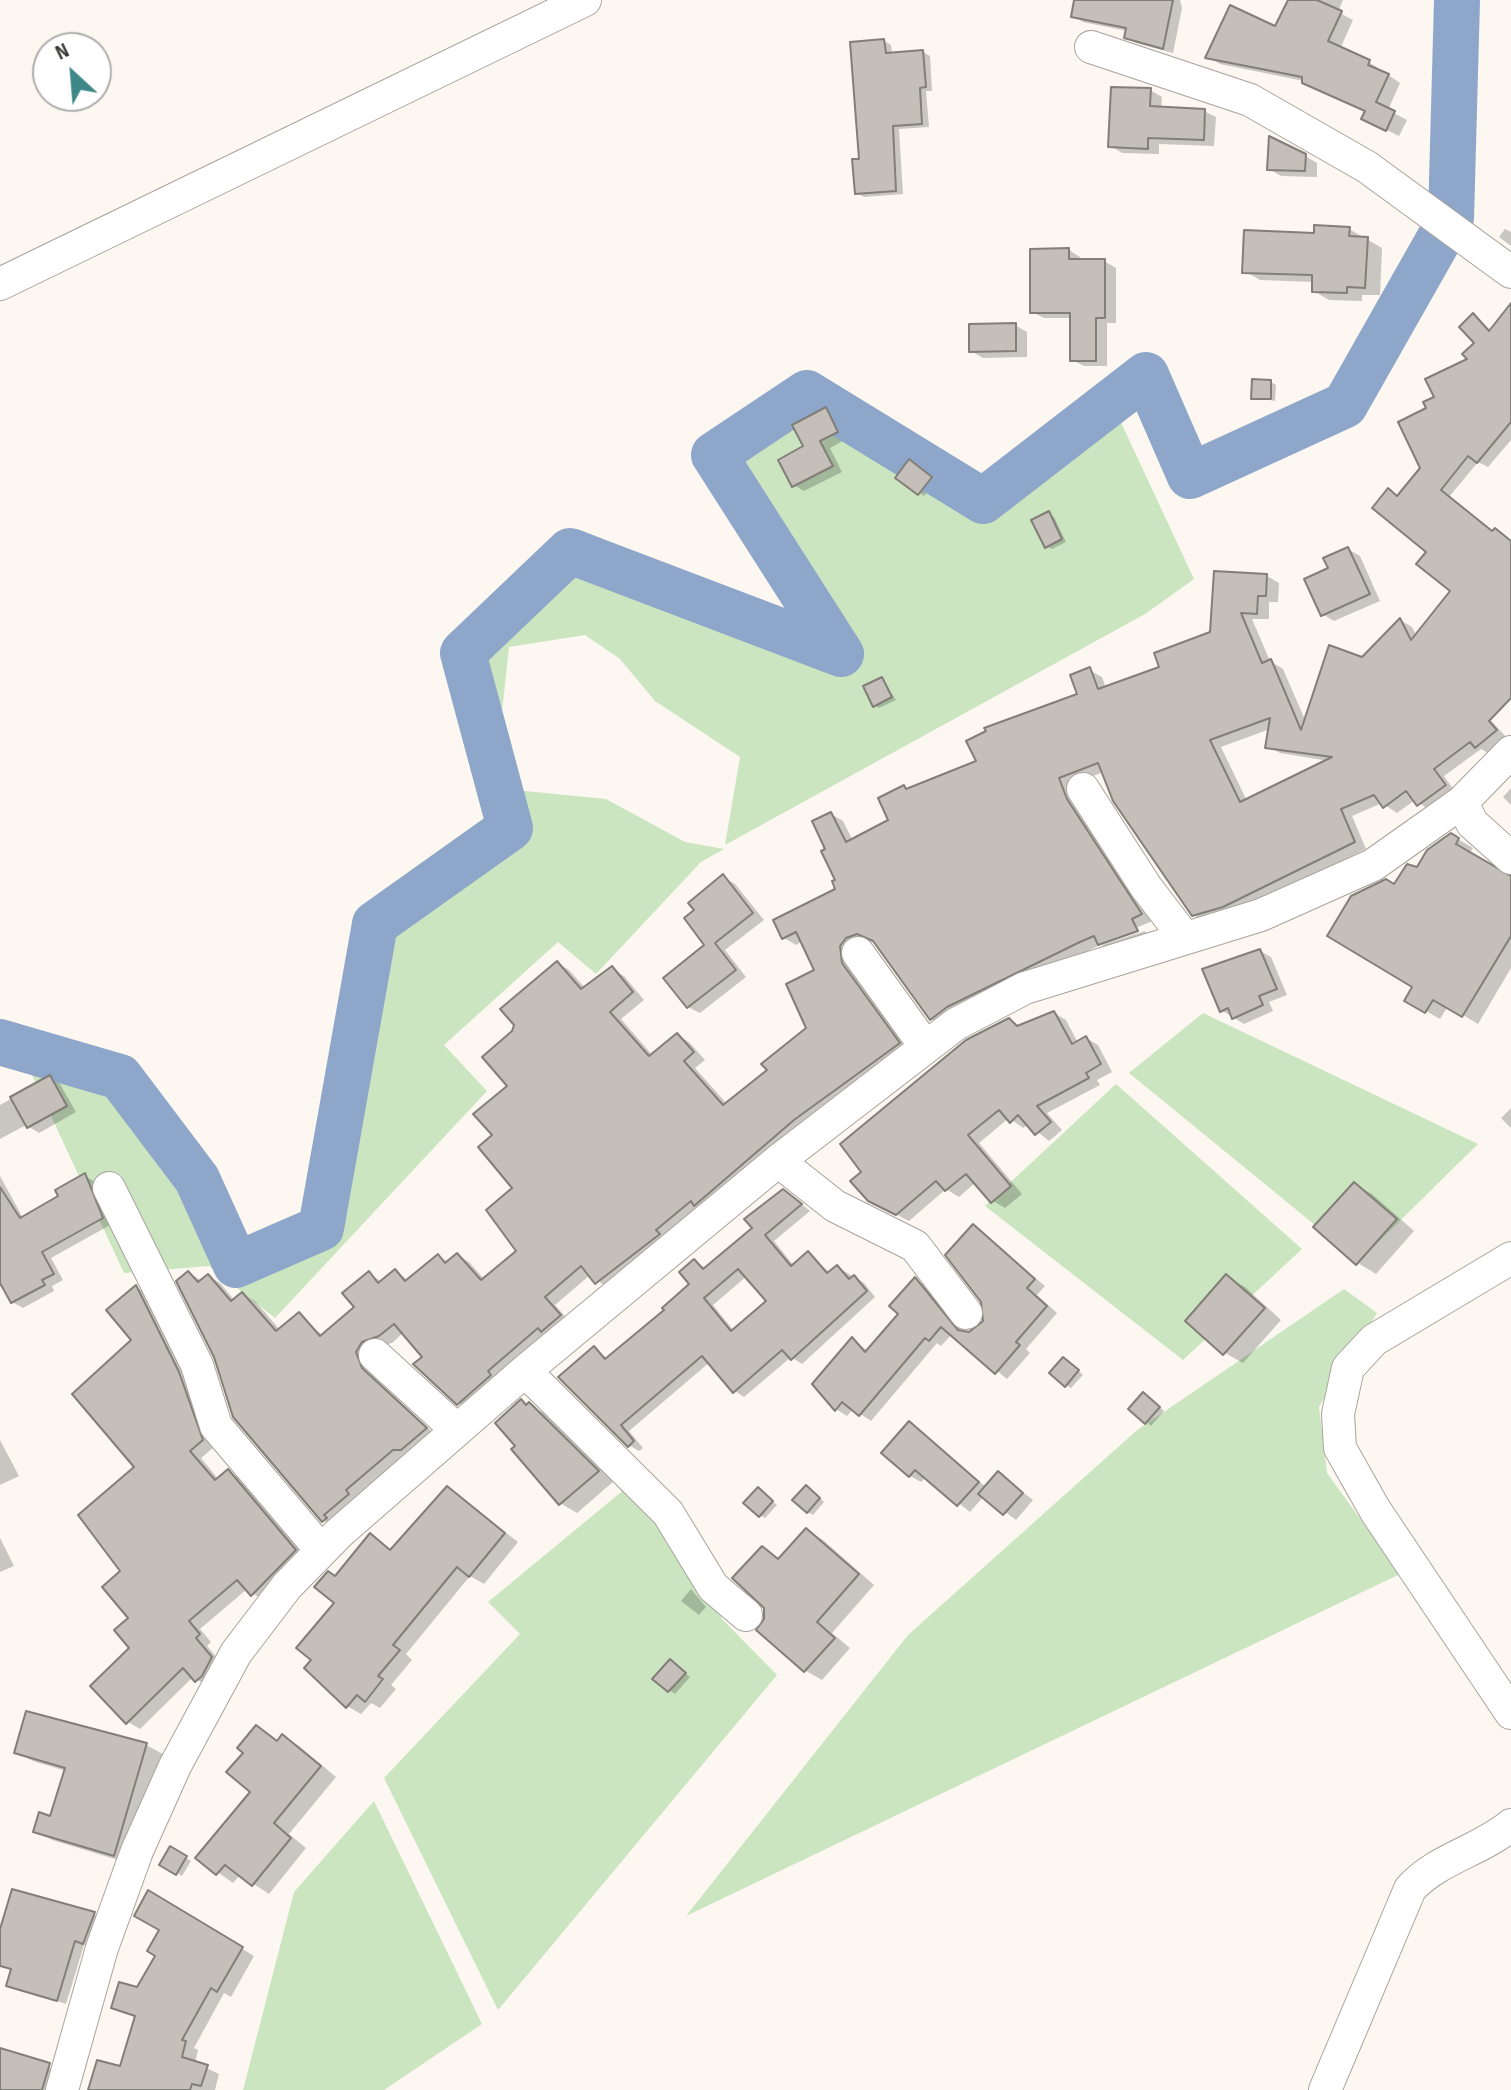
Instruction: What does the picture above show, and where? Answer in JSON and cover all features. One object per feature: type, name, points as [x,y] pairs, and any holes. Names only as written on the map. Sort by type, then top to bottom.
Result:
[{"type":"street","points":[[3,274],[585,0]]},
{"type":"street","points":[[1091,47],[1250,100],[1367,167],[1501,265]]},
{"type":"street","points":[[62,2090],[102,1948],[137,1851],[175,1766],[236,1653],[287,1586],[321,1550],[525,1371],[778,1161],[956,1024],[1025,988],[1261,915],[1373,865],[1462,802],[1511,752]]},
{"type":"street","points":[[1083,789],[1146,887],[1185,938]]},
{"type":"street","points":[[1462,802],[1472,823],[1511,858]]},
{"type":"street","points":[[858,953],[925,1046]]},
{"type":"street","points":[[778,1161],[835,1206],[915,1246],[966,1313]]},
{"type":"street","points":[[109,1188],[197,1365],[216,1426],[321,1550]]},
{"type":"street","points":[[1511,1258],[1374,1340],[1348,1368],[1338,1414],[1340,1448],[1375,1510],[1511,1713]]},
{"type":"street","points":[[375,1355],[457,1430]]},
{"type":"street","points":[[525,1371],[668,1513],[713,1587],[746,1615]]},
{"type":"street","points":[[1325,2090],[1410,1889],[1428,1870],[1500,1835],[1511,1825]]},
{"type":"green space","points":[[813,376],[982,487],[1104,386],[1194,579],[1145,614],[725,845],[740,757],[655,701],[620,659],[585,635],[509,647],[502,712],[515,790],[606,799],[685,842],[724,849],[701,862],[596,974],[558,942],[444,1045],[487,1091],[275,1318],[209,1266],[124,1273],[11,1030],[136,1066],[204,1152],[240,1240],[308,1213],[365,911],[488,818],[444,641],[533,561],[581,530],[808,626],[693,450]]},
{"type":"green space","points":[[1203,1013],[1478,1144],[1359,1261],[1129,1073]]},
{"type":"green space","points":[[1116,1084],[1302,1249],[1183,1360],[985,1206]]},
{"type":"green space","points":[[1344,1289],[1377,1313],[1319,1407],[1327,1473],[1400,1574],[686,1916],[908,1635],[1136,1431]]},
{"type":"green space","points":[[626,1488],[682,1532],[722,1619],[777,1675],[498,2010],[384,1778],[520,1634],[488,1602]]},
{"type":"green space","points":[[374,1801],[482,2024],[384,2090],[243,2090],[294,1892]]},
{"type":"building","points":[[1074,0],[1173,0],[1163,49],[1124,38],[1126,28],[1071,17]]},
{"type":"building","points":[[1288,0],[1317,0],[1342,11],[1328,41],[1370,60],[1368,65],[1389,74],[1376,102],[1395,111],[1386,131],[1361,119],[1365,111],[1302,83],[1302,77],[1205,58],[1230,5],[1275,26]]},
{"type":"building","points":[[884,39],[886,53],[923,50],[926,87],[920,88],[922,124],[893,126],[896,191],[855,194],[852,159],[859,159],[850,42]]},
{"type":"building","points":[[1111,87],[1151,88],[1150,106],[1205,109],[1204,140],[1148,138],[1148,149],[1108,147]]},
{"type":"building","points":[[1269,136],[1306,154],[1305,171],[1267,170]]},
{"type":"building","points":[[1314,225],[1350,227],[1349,236],[1368,237],[1365,288],[1347,287],[1347,293],[1312,292],[1312,275],[1242,273],[1244,230],[1314,233]]},
{"type":"building","points":[[1069,248],[1069,259],[1105,259],[1105,318],[1096,318],[1096,361],[1070,361],[1070,313],[1030,313],[1030,249]]},
{"type":"building","points":[[1511,303],[1511,422],[1477,463],[1468,456],[1441,490],[1492,531],[1495,528],[1511,541],[1511,698],[1489,721],[1497,730],[1475,748],[1470,742],[1434,769],[1446,785],[1417,806],[1406,791],[1383,808],[1374,795],[1341,809],[1355,842],[1223,907],[1192,916],[1113,801],[1098,763],[1059,778],[1067,799],[1142,914],[1132,919],[1138,931],[1098,945],[1094,936],[947,1007],[930,1020],[873,941],[857,934],[846,938],[840,946],[842,963],[900,1043],[794,1120],[694,1206],[691,1201],[656,1230],[660,1234],[595,1284],[581,1266],[545,1297],[561,1315],[541,1332],[538,1328],[488,1371],[491,1375],[457,1405],[413,1364],[422,1357],[394,1324],[379,1336],[362,1342],[356,1352],[362,1368],[427,1428],[401,1450],[393,1450],[346,1490],[349,1494],[324,1515],[327,1518],[322,1522],[233,1417],[214,1357],[176,1281],[188,1271],[198,1282],[208,1274],[231,1301],[242,1292],[276,1331],[299,1312],[320,1336],[354,1307],[342,1293],[369,1271],[378,1283],[395,1269],[405,1281],[438,1254],[445,1263],[457,1253],[481,1280],[516,1251],[486,1210],[512,1188],[478,1147],[492,1135],[473,1114],[507,1086],[482,1057],[512,1031],[514,1025],[500,1009],[557,961],[581,989],[612,966],[633,992],[610,1012],[649,1056],[677,1033],[694,1052],[684,1061],[723,1105],[767,1070],[761,1064],[806,1028],[786,984],[814,970],[796,932],[782,939],[773,920],[835,889],[832,881],[835,880],[821,851],[825,849],[812,821],[831,812],[846,842],[888,820],[878,798],[904,785],[906,789],[976,761],[966,741],[986,731],[984,728],[1077,694],[1070,675],[1090,667],[1098,689],[1159,667],[1154,653],[1210,632],[1214,571],[1267,574],[1266,596],[1258,596],[1257,614],[1241,613],[1262,663],[1271,659],[1301,730],[1329,645],[1362,657],[1400,618],[1411,640],[1450,591],[1416,564],[1426,552],[1372,508],[1388,488],[1397,496],[1420,468],[1398,422],[1426,408],[1423,402],[1434,397],[1425,379],[1467,359],[1462,354],[1474,343],[1459,327],[1473,313],[1489,331]],"holes":[[[1270,718],[1265,748],[1332,757],[1240,802],[1210,740]]]},
{"type":"building","points":[[1016,323],[1016,351],[969,352],[969,324]]},
{"type":"building","points":[[1252,379],[1271,380],[1271,399],[1251,399]]},
{"type":"building","points":[[826,407],[838,432],[820,441],[833,466],[792,487],[778,460],[803,446],[792,425]]},
{"type":"building","points":[[909,459],[932,477],[918,495],[895,478]]},
{"type":"building","points":[[1049,511],[1062,539],[1045,548],[1031,520]]},
{"type":"building","points":[[1348,547],[1370,594],[1321,616],[1304,579],[1328,568],[1323,558]]},
{"type":"building","points":[[882,677],[892,697],[873,707],[863,686]]},
{"type":"building","points":[[1451,833],[1459,838],[1456,844],[1511,876],[1511,936],[1462,1017],[1433,1000],[1425,1013],[1404,1001],[1412,987],[1327,936],[1351,896],[1386,879],[1394,884],[1407,864],[1417,867],[1427,850]]},
{"type":"building","points":[[723,874],[753,913],[715,943],[736,970],[687,1008],[663,978],[704,945],[684,918],[694,910],[688,903]]},
{"type":"building","points":[[1260,949],[1277,989],[1259,996],[1263,1005],[1232,1019],[1228,1008],[1220,1012],[1202,969]]},
{"type":"building","points":[[1054,1011],[1072,1044],[1086,1036],[1101,1064],[1086,1073],[1089,1078],[1037,1106],[1051,1122],[1035,1135],[1018,1115],[1010,1123],[999,1110],[968,1135],[1011,1186],[991,1203],[966,1174],[945,1191],[936,1181],[896,1215],[868,1201],[850,1181],[861,1172],[840,1144],[966,1040],[1009,1018],[1017,1026]]},
{"type":"building","points":[[50,1075],[67,1106],[27,1128],[10,1097]]},
{"type":"building","points":[[85,1173],[103,1218],[42,1252],[54,1274],[42,1280],[45,1285],[11,1303],[0,1283],[0,1187],[20,1218],[58,1196],[55,1190]]},
{"type":"building","points":[[1354,1182],[1397,1219],[1356,1265],[1313,1227]]},
{"type":"building","points":[[783,1189],[802,1204],[765,1235],[791,1266],[808,1251],[827,1273],[837,1265],[849,1279],[854,1275],[867,1291],[791,1360],[782,1350],[733,1393],[702,1356],[621,1425],[634,1441],[628,1447],[558,1377],[594,1346],[605,1359],[664,1310],[662,1308],[689,1284],[679,1272],[694,1259],[703,1269],[752,1228],[744,1219]],"holes":[[[738,1269],[766,1301],[731,1331],[704,1298]]]},
{"type":"building","points":[[973,1224],[1035,1279],[1027,1288],[1047,1306],[1016,1342],[1020,1345],[995,1374],[941,1327],[929,1341],[925,1338],[859,1416],[842,1402],[835,1411],[812,1384],[852,1337],[865,1352],[898,1314],[889,1306],[915,1277],[958,1330],[969,1332],[983,1321],[981,1302],[945,1255]]},
{"type":"building","points":[[1226,1274],[1265,1308],[1223,1355],[1185,1321]]},
{"type":"building","points":[[136,1285],[179,1372],[203,1440],[190,1451],[215,1480],[228,1469],[296,1550],[251,1596],[237,1580],[189,1621],[200,1634],[196,1638],[212,1657],[202,1676],[195,1682],[183,1668],[126,1724],[90,1686],[129,1648],[114,1630],[128,1618],[102,1587],[120,1571],[78,1515],[134,1467],[72,1394],[131,1340],[106,1310]]},
{"type":"building","points":[[1063,1357],[1079,1370],[1065,1387],[1049,1373]]},
{"type":"building","points":[[1143,1392],[1160,1407],[1145,1424],[1128,1409]]},
{"type":"building","points":[[521,1399],[526,1405],[529,1402],[599,1471],[559,1505],[511,1449],[515,1446],[495,1423]]},
{"type":"building","points":[[909,1421],[979,1482],[957,1506],[915,1470],[909,1477],[881,1453]]},
{"type":"building","points":[[998,1471],[1023,1493],[1003,1515],[978,1494]]},
{"type":"building","points":[[806,1485],[820,1498],[807,1513],[792,1500]]},
{"type":"building","points":[[447,1486],[505,1533],[469,1577],[457,1567],[393,1645],[400,1650],[378,1676],[383,1679],[365,1702],[357,1695],[346,1708],[304,1668],[311,1660],[296,1648],[334,1603],[314,1587],[328,1571],[335,1576],[370,1533],[390,1550]]},
{"type":"building","points":[[758,1487],[773,1501],[759,1517],[743,1503]]},
{"type":"building","points":[[806,1528],[859,1574],[817,1622],[835,1638],[804,1672],[756,1630],[764,1619],[764,1608],[732,1578],[762,1546],[778,1559]]},
{"type":"building","points":[[670,1659],[686,1673],[668,1692],[652,1679]]},
{"type":"building","points":[[26,1711],[147,1743],[114,1856],[33,1832],[39,1812],[50,1816],[65,1768],[14,1753]]},
{"type":"building","points":[[256,1725],[277,1741],[282,1734],[321,1766],[274,1823],[291,1838],[252,1886],[225,1865],[216,1875],[195,1858],[250,1792],[226,1772],[243,1753],[237,1748]]},
{"type":"building","points":[[170,1846],[187,1856],[176,1875],[159,1865]]},
{"type":"building","points":[[12,1889],[95,1912],[83,1944],[75,1941],[57,2001],[6,1986],[11,1969],[0,1966],[0,1929]]},
{"type":"building","points":[[148,1890],[243,1947],[217,1992],[211,1988],[182,2040],[186,2041],[182,2057],[208,2065],[201,2086],[192,2084],[190,2090],[88,2090],[97,2060],[120,2066],[135,2016],[111,2008],[119,1982],[137,1987],[155,1956],[147,1951],[159,1930],[134,1916]]},
{"type":"building","points":[[0,2048],[50,2063],[42,2090],[0,2090]]},
{"type":"waterway","points":[[0,1042],[120,1077],[197,1179],[236,1265],[321,1228],[375,924],[510,828],[463,653],[570,551],[841,654],[714,455],[807,393],[983,501],[1146,375],[1190,476],[1345,405],[1451,218],[1457,0]]}]
